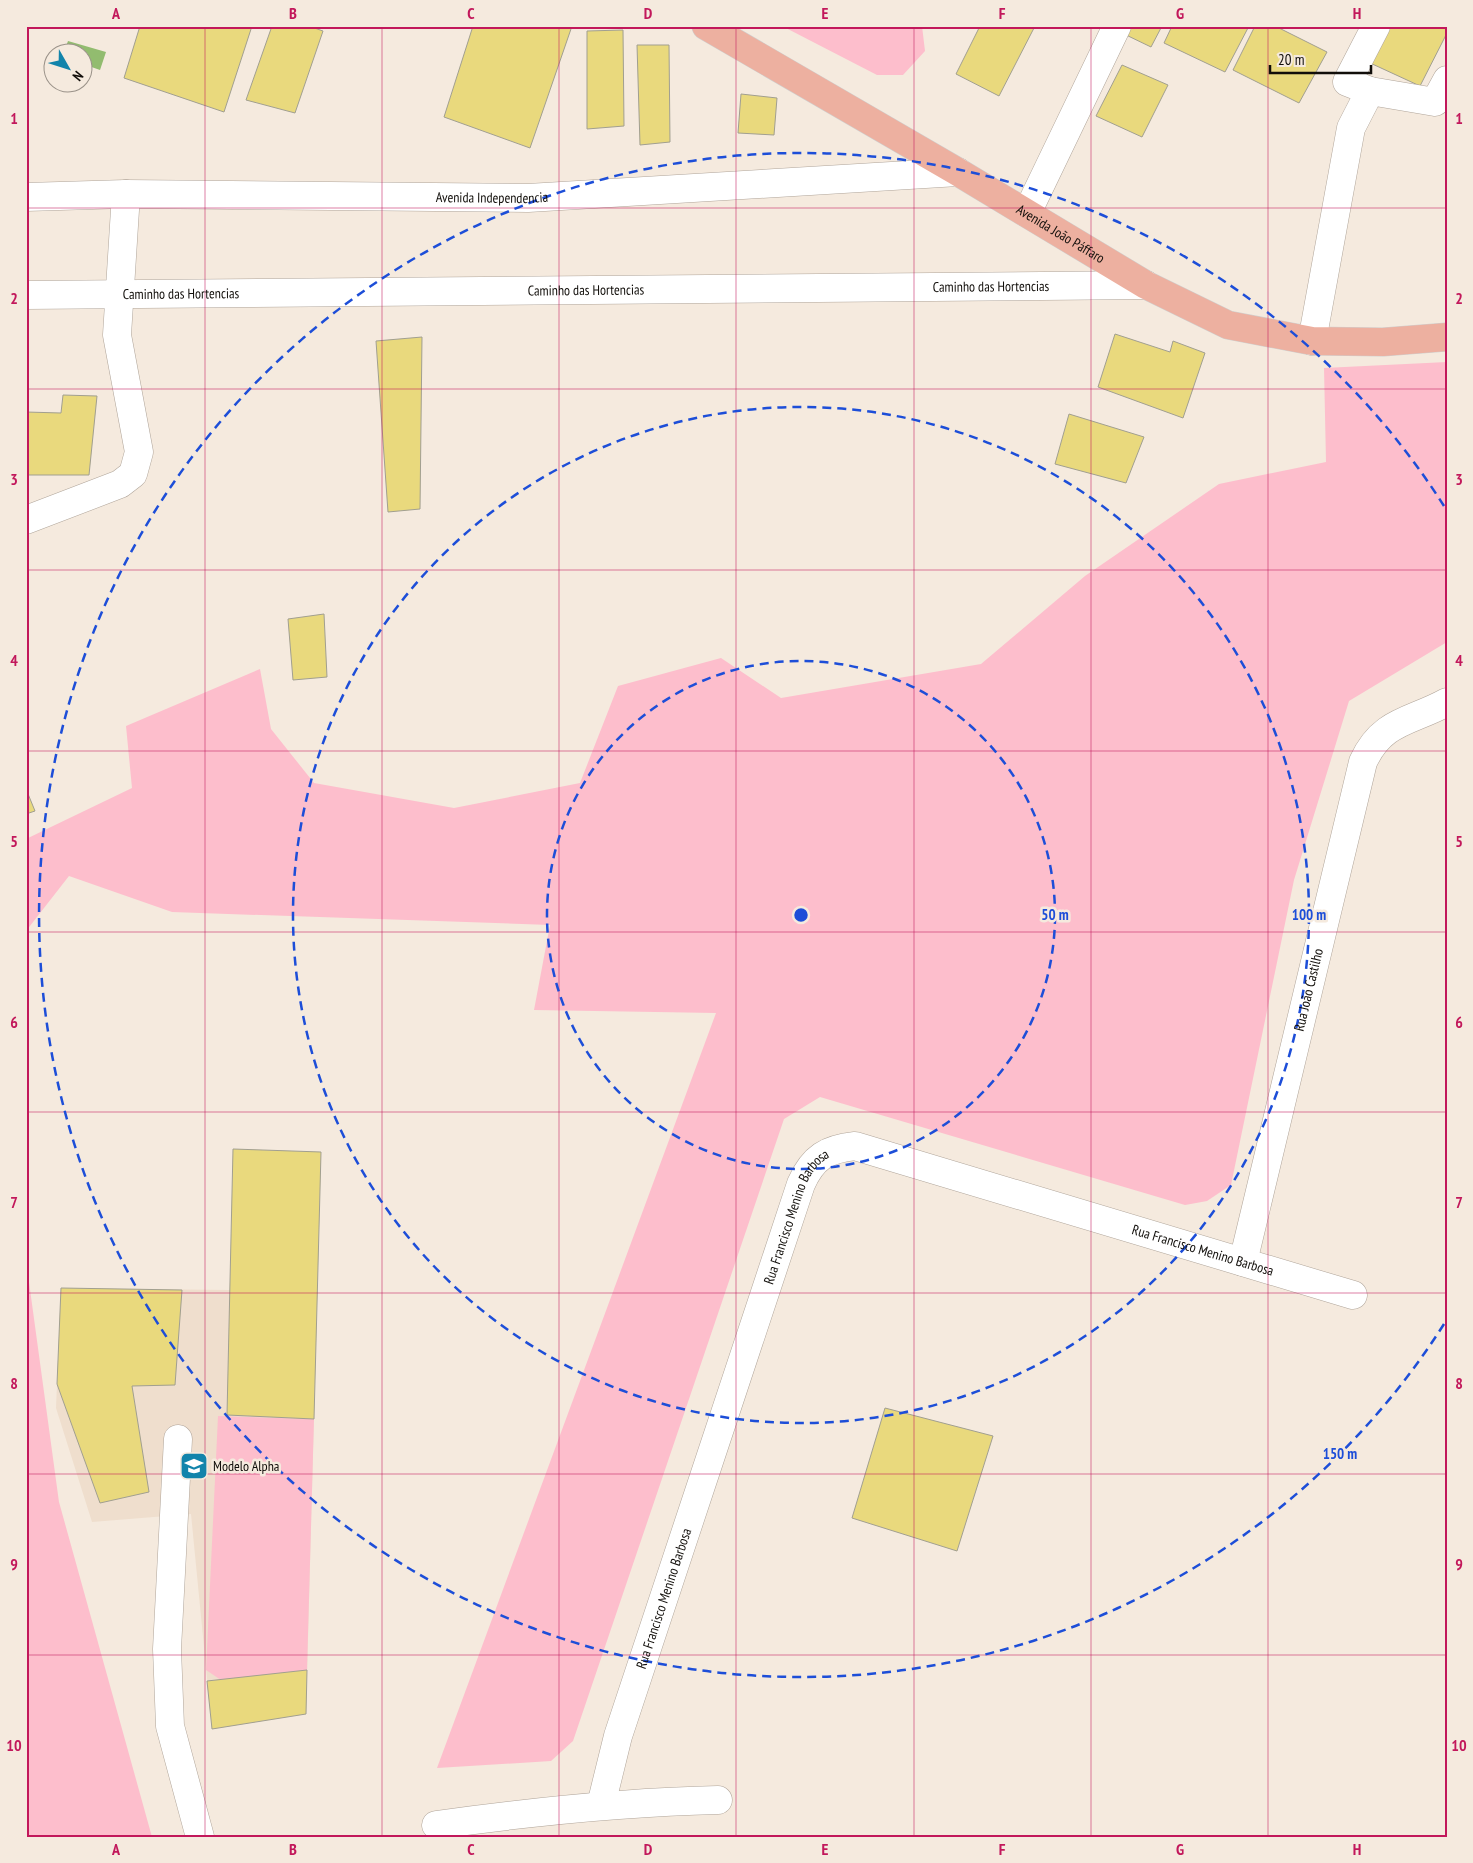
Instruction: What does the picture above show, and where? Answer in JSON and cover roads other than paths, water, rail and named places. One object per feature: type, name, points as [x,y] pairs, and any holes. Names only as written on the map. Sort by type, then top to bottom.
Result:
[{"type":"main road","name":"Avenida João Páffaro","points":[[706,26],[958,172],[1146,285],[1228,325],[1312,341],[1383,342],[1447,337]]},
{"type":"street","points":[[1027,213],[1117,26]]},
{"type":"street","points":[[1376,26],[1347,82],[1370,90],[1435,102],[1447,80]]},
{"type":"street","points":[[1312,341],[1351,128],[1370,90]]},
{"type":"street","name":"Avenida Independencia","points":[[26,197],[126,194],[528,198],[958,172]]},
{"type":"street","points":[[26,520],[120,484],[134,474],[139,452],[117,335],[126,194]]},
{"type":"street","name":"Caminho das Hortencias","points":[[26,295],[1146,285]]},
{"type":"street","name":"Rua João Castilho","points":[[1243,1262],[1363,762],[1368,750],[1390,728],[1447,702]]},
{"type":"street","name":"Rua Francisco Menino Barbosa","points":[[601,1805],[618,1736],[801,1184],[815,1160],[827,1152],[855,1146],[1354,1295]]},
{"type":"street","points":[[178,1439],[167,1649],[170,1726],[200,1837]]},
{"type":"street","points":[[436,1825],[519,1813],[601,1805],[718,1800]]},
{"type":"place","name":"Modelo Alpha","points":[[194,1466]]}]
